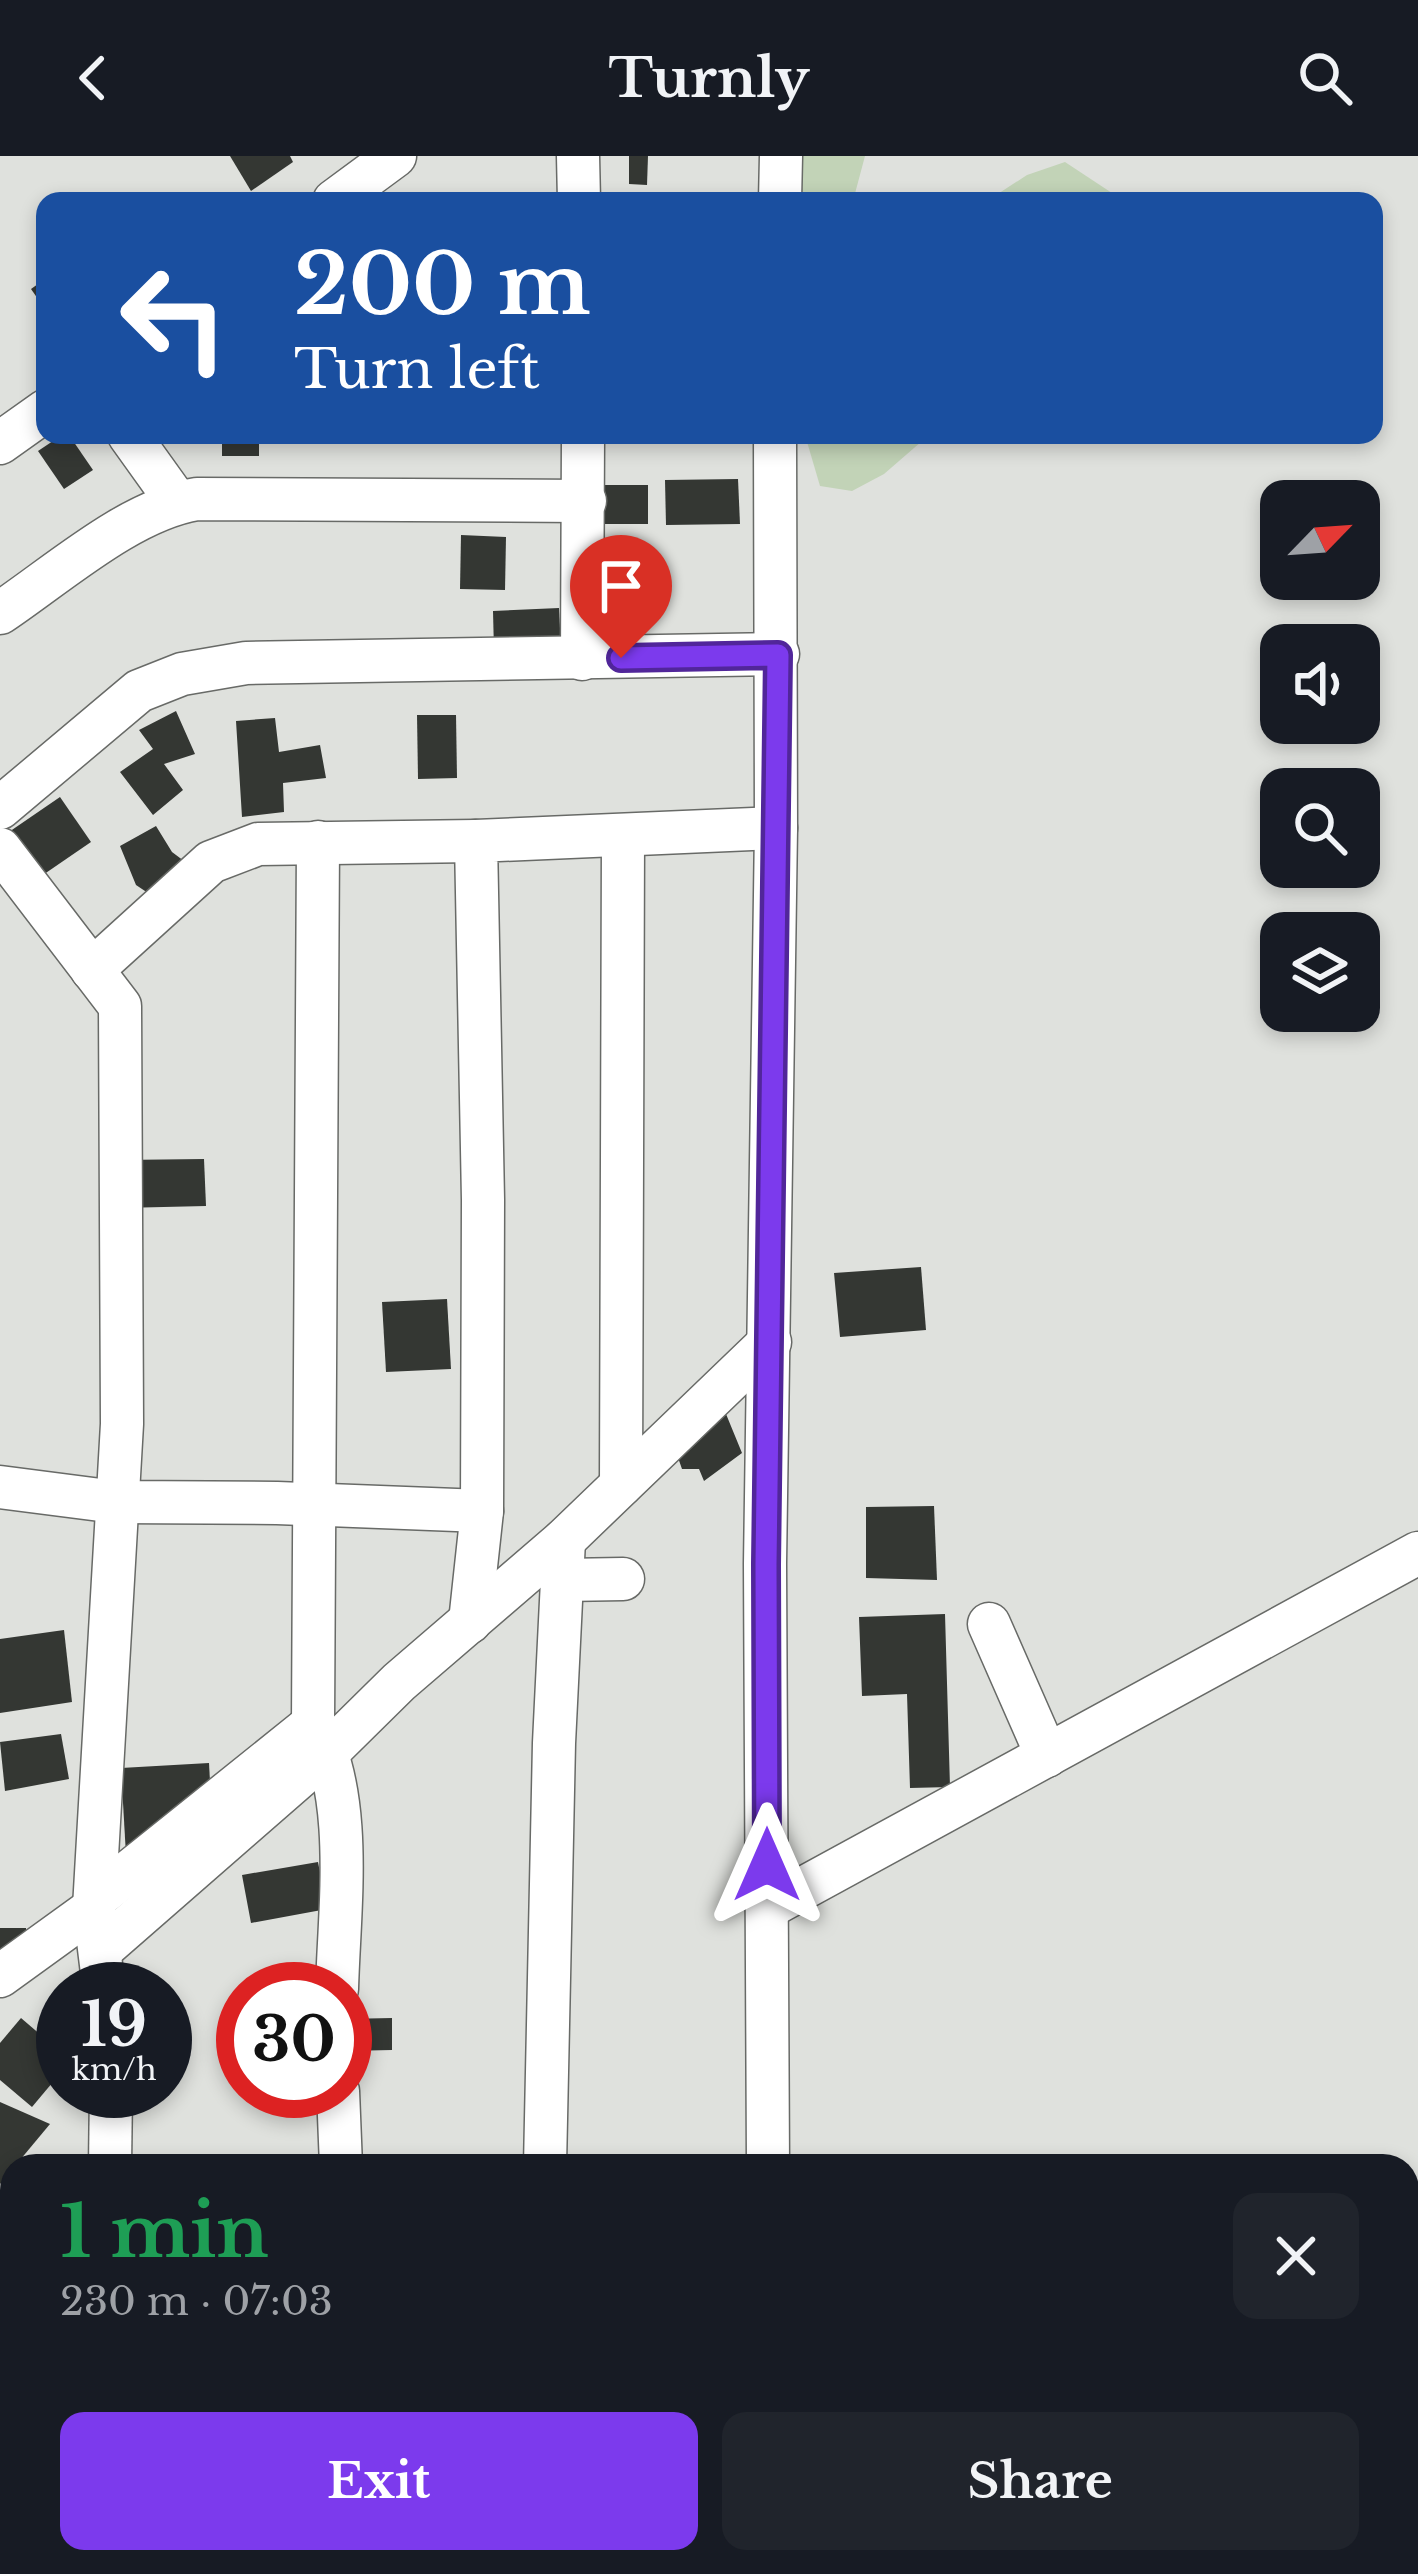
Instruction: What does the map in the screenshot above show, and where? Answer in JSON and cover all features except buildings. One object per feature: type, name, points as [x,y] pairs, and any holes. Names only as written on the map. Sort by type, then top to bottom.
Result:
[{"type":"street","points":[[346,192],[395,156]]},
{"type":"street","points":[[578,156],[579,192]]},
{"type":"street","points":[[780,192],[781,156]]},
{"type":"street","points":[[0,443],[36,417]]},
{"type":"street","points":[[136,444],[178,502]]},
{"type":"street","points":[[582,659],[583,444]]},
{"type":"street","points":[[768,2154],[766,1564],[778,655],[775,444]]},
{"type":"street","points":[[0,614],[130,524],[178,502],[585,501]]},
{"type":"street","points":[[0,808],[139,692],[182,674],[246,663],[778,655]]},
{"type":"street","points":[[92,970],[211,862],[258,844],[476,841],[776,828]]},
{"type":"street","points":[[621,1485],[623,836]]},
{"type":"street","points":[[472,1607],[482,1511],[476,841]]},
{"type":"street","points":[[318,842],[316,1505],[321,1736],[340,1846],[338,1962]]},
{"type":"street","points":[[0,848],[120,1006],[122,1403],[98,1934]]},
{"type":"street","points":[[0,1976],[98,1934],[321,1736],[399,1682],[472,1607],[564,1560],[621,1485],[770,1342]]},
{"type":"street","points":[[0,1486],[116,1502],[482,1511]]},
{"type":"street","points":[[767,1908],[1418,1553]]},
{"type":"street","points":[[564,1560],[623,1579]]},
{"type":"street","points":[[545,2154],[554,1743],[564,1560]]},
{"type":"street","points":[[989,1624],[1047,1756]]},
{"type":"street","points":[[110,2154],[111,2118]]},
{"type":"street","points":[[339,2118],[341,2154]]},
{"type":"green space","points":[[764,156],[865,156],[855,192],[764,192]]},
{"type":"green space","points":[[1065,162],[1110,192],[1001,192],[1027,175]]},
{"type":"green space","points":[[808,444],[919,444],[884,474],[852,491],[820,486]]},
{"type":"route","points":[[621,658],[778,655],[766,1564],[767,1865]]}]
